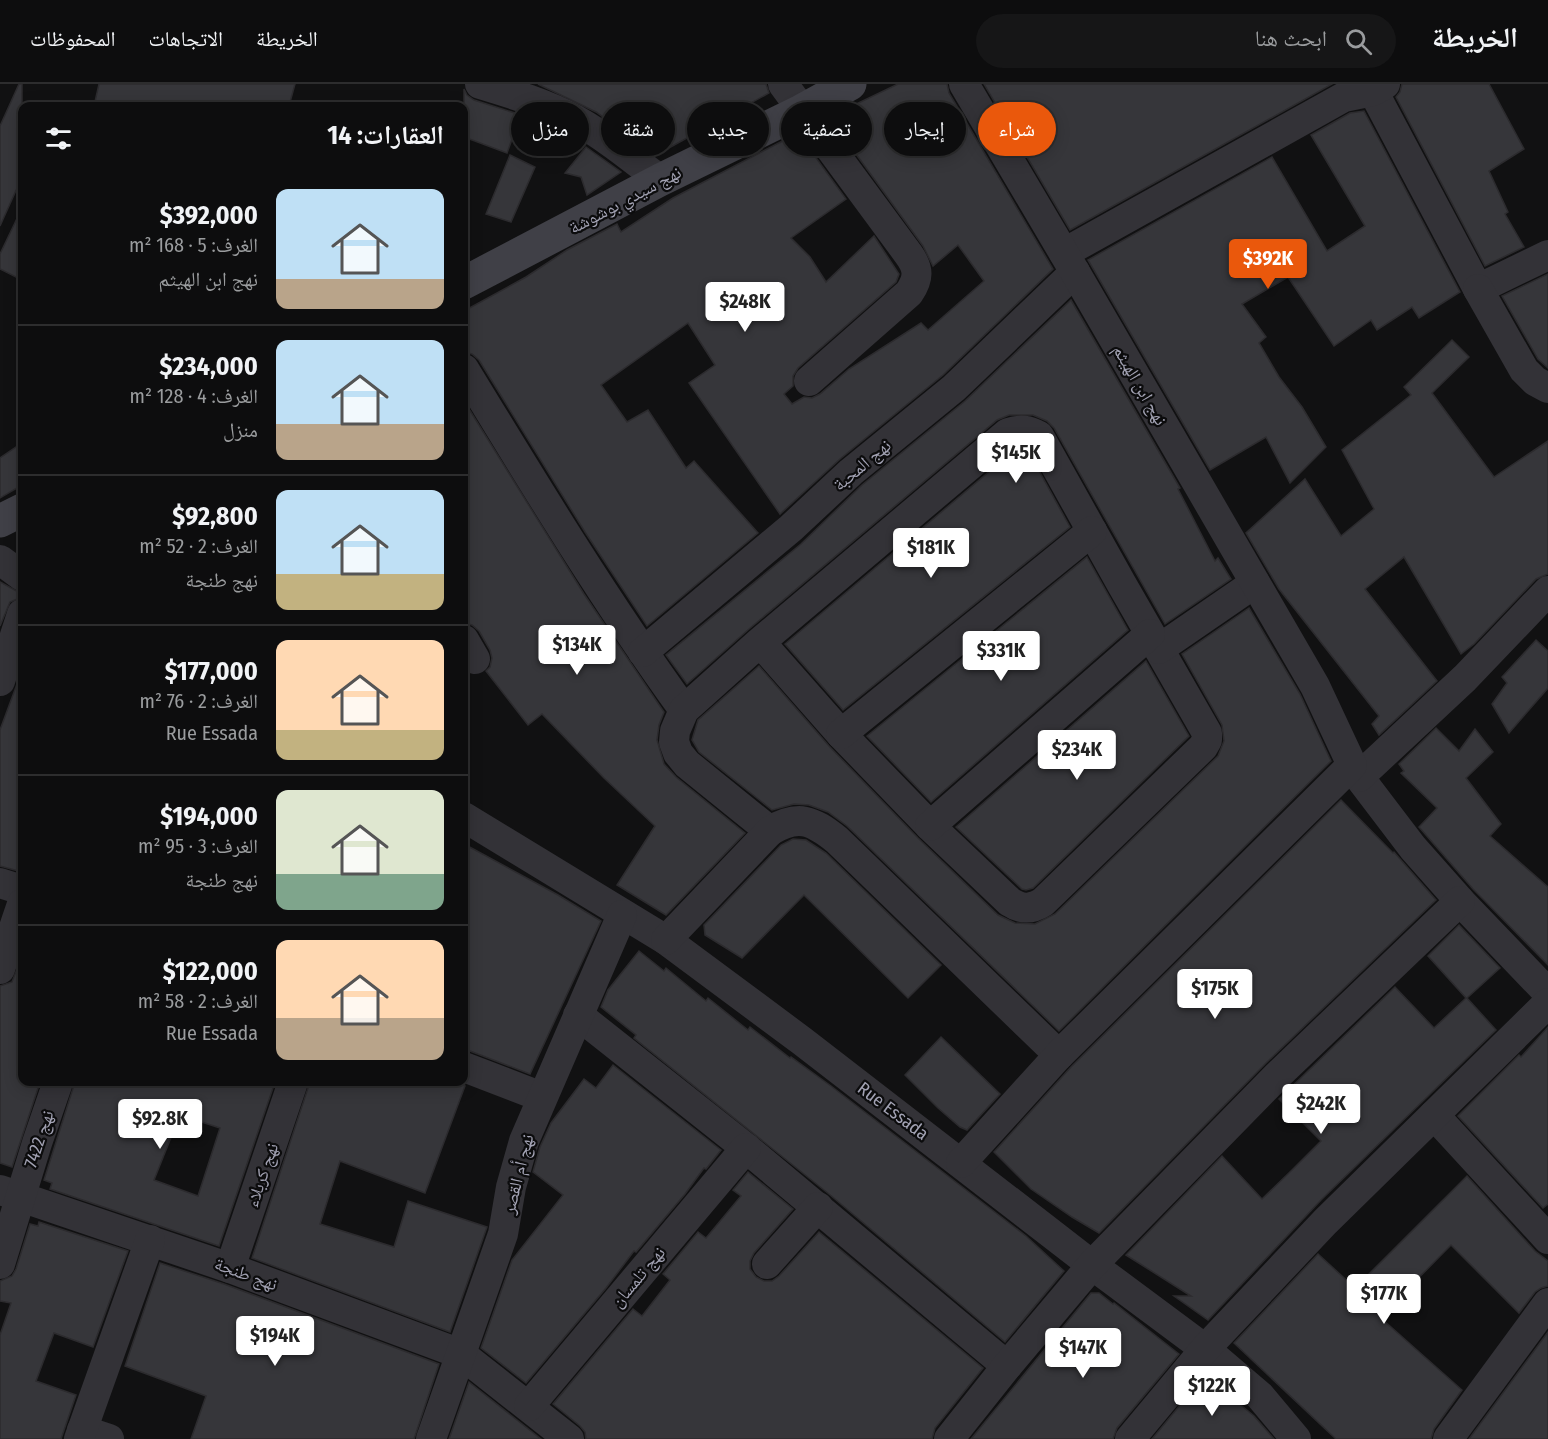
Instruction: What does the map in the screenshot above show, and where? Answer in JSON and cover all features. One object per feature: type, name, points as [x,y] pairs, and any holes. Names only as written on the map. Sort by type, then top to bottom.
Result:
[{"type":"street","points":[[480,84],[535,101],[576,121],[613,144],[660,180]]},
{"type":"street","points":[[783,84],[795,102]]},
{"type":"street","name":"نهج سيدي بوشوشة","points":[[817,102],[850,84]]},
{"type":"street","name":"نهج ابن الهيثم","points":[[964,84],[1315,686],[1355,771],[1413,848],[1548,993]]},
{"type":"street","points":[[1379,87],[1478,289],[1524,370],[1535,381],[1548,388]]},
{"type":"street","name":"نهج المحبة","points":[[643,652],[791,528],[851,472],[954,388],[1070,263],[1344,97],[1379,87]]},
{"type":"street","name":"نهج سيدي بوشوشة","points":[[468,281],[660,180],[781,121]]},
{"type":"street","points":[[809,381],[909,292],[918,275],[916,265],[835,156]]},
{"type":"street","points":[[1478,289],[1548,255]]},
{"type":"street","points":[[468,375],[561,526],[643,652],[684,710]]},
{"type":"street","points":[[760,642],[841,734],[930,826],[1017,907],[1030,908],[1044,902],[1203,747],[1207,740],[1204,726],[1039,436],[1025,430],[1017,430],[1008,433],[760,642],[684,710],[675,731],[674,742],[678,753],[687,764],[770,831]]},
{"type":"street","points":[[0,521],[18,512]]},
{"type":"street","points":[[841,734],[1092,531]]},
{"type":"street","points":[[0,560],[18,573]]},
{"type":"street","points":[[930,826],[1154,641],[1255,583]]},
{"type":"street","points":[[961,1163],[1059,1055],[1355,771],[1465,678],[1548,591]]},
{"type":"street","points":[[0,681],[18,626]]},
{"type":"street","name":"Rue Essada","points":[[468,819],[666,940],[802,1041],[1092,1265],[1205,1349],[1260,1396],[1296,1439]]},
{"type":"street","points":[[666,940],[770,831],[786,821],[800,820],[826,831],[1059,1055]]},
{"type":"street","points":[[0,883],[18,889]]},
{"type":"street","points":[[949,1439],[1007,1365],[1092,1265],[1278,1075],[1460,901]]},
{"type":"street","points":[[0,969],[18,915]]},
{"type":"street","name":"نهج أم القصر","points":[[431,1439],[503,1234],[517,1164],[542,1097],[622,915]]},
{"type":"street","points":[[1130,1439],[1205,1349],[1325,1222],[1548,1002]]},
{"type":"street","points":[[578,1015],[746,1148],[1007,1365]]},
{"type":"street","points":[[468,1069],[542,1097]]},
{"type":"street","name":"نهج 7422","points":[[0,1264],[10,1193],[56,1086]]},
{"type":"street","name":"نهج كربلاء","points":[[230,1268],[292,1086]]},
{"type":"street","points":[[1434,1115],[1545,1232]]},
{"type":"street","name":"نهج تلمسان","points":[[529,1407],[746,1148]]},
{"type":"street","name":"نهج طنجة","points":[[10,1193],[230,1268],[461,1354],[569,1439]]},
{"type":"street","points":[[767,1264],[818,1207]]},
{"type":"street","points":[[90,1436],[150,1240]]},
{"type":"street","points":[[1448,1439],[1548,1303]]},
{"type":"building","points":[[19,84],[22,84],[22,102],[18,102],[18,186],[0,226],[0,126]]},
{"type":"building","points":[[99,84],[295,84],[290,102],[95,102]]},
{"type":"building","points":[[538,84],[766,84],[769,93],[753,102],[687,102],[687,138],[675,145],[675,102],[601,102],[601,116],[589,109],[589,102],[575,102]]},
{"type":"building","points":[[898,84],[947,84],[954,102],[884,102],[884,156],[966,156],[966,122],[978,142],[978,156],[986,156],[1053,269],[943,375],[840,459],[780,514],[689,383],[715,365],[688,323],[601,385],[627,422],[648,410],[686,468],[694,461],[758,533],[647,626],[585,532],[479,360],[468,353],[468,309],[526,277],[567,250],[617,224],[621,232],[673,198],[754,156],[769,156],[769,148],[781,142],[781,156],[815,156],[846,199],[791,238],[810,257],[826,282],[874,236],[899,274],[896,282],[798,368],[793,376],[793,386],[784,394],[792,404],[804,397],[812,398],[820,394],[849,369],[921,323],[928,330],[984,281],[958,245],[933,266],[923,246],[857,156],[872,156],[872,102],[860,102]]},
{"type":"building","points":[[984,84],[1332,84],[1070,230],[1026,156],[1056,156],[1056,102],[995,102]]},
{"type":"building","points":[[1402,84],[1489,84],[1524,149],[1489,171],[1508,212],[1505,214],[1524,247],[1485,266],[1396,97]]},
{"type":"building","points":[[464,89],[467,95],[474,100],[511,112],[511,142],[507,153],[468,138],[468,102],[464,102]]},
{"type":"building","points":[[1364,111],[1460,292],[1419,318],[1412,307],[1377,330],[1371,320],[1334,346],[1288,277],[1242,304],[1266,337],[1259,343],[1326,447],[1290,483],[1266,437],[1210,470],[1088,260],[1272,157],[1327,251],[1365,226],[1311,135],[1350,113]]},
{"type":"building","points":[[589,149],[621,172],[587,195],[581,177],[565,173],[579,156],[589,156]]},
{"type":"building","points":[[510,155],[535,167],[511,222],[486,214]]},
{"type":"building","points":[[18,216],[18,278],[0,269],[0,254]]},
{"type":"building","points":[[1548,274],[1548,368],[1538,359],[1502,296]]},
{"type":"building","points":[[1071,300],[1180,488],[1178,489],[1215,561],[1218,558],[1231,579],[1165,624],[1054,428],[1047,421],[1033,415],[1009,415],[997,420],[687,684],[666,655],[801,544],[862,485],[965,401]]},
{"type":"building","points":[[1452,340],[1469,357],[1432,393],[1494,477],[1548,441],[1548,574],[1536,579],[1474,644],[1461,654],[1404,557],[1365,589],[1437,681],[1379,735],[1372,724],[1379,716],[1279,589],[1246,533],[1305,479],[1341,536],[1374,509],[1342,450],[1411,395],[1404,387]]},
{"type":"building","points":[[468,407],[584,594],[664,712],[657,740],[664,764],[676,777],[745,833],[666,915],[617,885],[655,826],[604,778],[542,714],[528,725],[486,671],[490,667],[492,658],[490,650],[479,631],[468,624]]},
{"type":"building","points":[[18,446],[18,487],[0,498],[0,458]]},
{"type":"building","points":[[1016,449],[1027,449],[1070,527],[843,710],[785,644]]},
{"type":"building","points":[[1087,557],[1128,630],[931,802],[867,736]]},
{"type":"building","points":[[0,582],[18,592],[18,599],[10,602],[0,626]]},
{"type":"building","points":[[1249,608],[1300,694],[1331,761],[1059,1031],[847,826],[828,812],[809,805],[794,804],[772,810],[699,752],[692,740],[698,720],[759,666],[829,746],[918,838],[998,915],[1015,923],[1035,924],[1055,914],[1218,756],[1224,741],[1222,725],[1182,654]]},
{"type":"building","points":[[1536,640],[1548,651],[1548,688],[1509,733],[1492,704],[1507,683],[1502,677]]},
{"type":"building","points":[[1146,661],[1189,736],[1033,888],[1022,889],[956,827]]},
{"type":"building","points":[[18,681],[18,871],[0,866],[0,730]]},
{"type":"building","points":[[1436,728],[1459,751],[1475,729],[1493,752],[1466,778],[1501,824],[1490,836],[1548,887],[1548,965],[1473,889],[1419,827],[1437,808],[1401,773],[1404,771],[1399,764]]},
{"type":"building","points":[[1341,800],[1394,852],[1436,900],[1266,1063],[1099,1233],[1031,1189],[994,1152],[1071,1067]]},
{"type":"building","points":[[793,839],[806,840],[826,853],[941,965],[908,998],[804,895],[742,958],[705,935],[704,925],[781,845]]},
{"type":"building","points":[[468,846],[601,921],[530,1074],[468,1051]]},
{"type":"building","points":[[1459,925],[1500,968],[1467,998],[1496,1030],[1321,1200],[1208,1320],[1174,1296],[1191,1296],[1126,1255],[1222,1156],[1262,1199],[1292,1170],[1321,1141],[1279,1099],[1395,987],[1434,1028],[1466,998],[1428,956]]},
{"type":"building","points":[[639,951],[664,971],[666,968],[706,1001],[708,998],[748,1030],[750,1027],[831,1086],[1026,1236],[1064,1271],[1005,1342],[829,1194],[634,1038],[636,1035],[601,1007],[608,990]]},
{"type":"building","points":[[18,966],[18,1086],[39,1086],[12,1167],[0,1163],[0,986],[12,982]]},
{"type":"building","points":[[1548,1027],[1548,1204],[1543,1208],[1458,1116],[1519,1055],[1521,1057]]},
{"type":"building","points":[[941,1037],[1000,1094],[967,1130],[960,1127],[938,1108],[905,1075]]},
{"type":"building","points":[[613,1065],[721,1150],[636,1252],[634,1251],[526,1383],[481,1348],[512,1260],[563,1195],[533,1172],[540,1147],[551,1123],[584,1079],[596,1088]]},
{"type":"building","points":[[74,1086],[274,1086],[219,1246],[50,1189],[52,1183],[44,1180]],"holes":[[[180,1115],[220,1128],[198,1196],[154,1180]]]},
{"type":"building","points":[[309,1086],[465,1086],[425,1193],[340,1161],[320,1224],[394,1247],[408,1201],[487,1227],[450,1332],[252,1258]]},
{"type":"building","points":[[748,1172],[793,1209],[754,1253],[750,1261],[750,1269],[756,1277],[764,1281],[772,1281],[779,1276],[819,1232],[983,1368],[935,1428],[932,1439],[586,1439],[585,1432],[580,1426],[553,1404],[633,1309],[642,1316],[670,1280],[663,1274],[698,1232],[706,1238],[741,1196],[733,1190]]},
{"type":"building","points":[[1467,1176],[1535,1251],[1548,1261],[1548,1286],[1535,1292],[1519,1313],[1451,1245],[1382,1315],[1384,1317],[1382,1319],[1462,1390],[1434,1429],[1431,1439],[1336,1439],[1234,1343],[1318,1254],[1355,1288]]},
{"type":"building","points":[[39,1222],[128,1251],[93,1347],[54,1333],[36,1381],[76,1395],[61,1439],[0,1439],[0,1335],[11,1303],[0,1301],[0,1281],[12,1276],[30,1224],[38,1226]]},
{"type":"building","points":[[160,1263],[224,1284],[439,1364],[414,1439],[191,1439],[206,1396],[125,1366]]},
{"type":"building","points":[[1091,1293],[1099,1293],[1114,1303],[1179,1354],[1117,1428],[1113,1439],[971,1439]]},
{"type":"building","points":[[1548,1332],[1548,1439],[1469,1439]]},
{"type":"building","points":[[1205,1375],[1254,1416],[1274,1439],[1152,1439]]},
{"type":"building","points":[[469,1382],[541,1439],[449,1439]]}]
